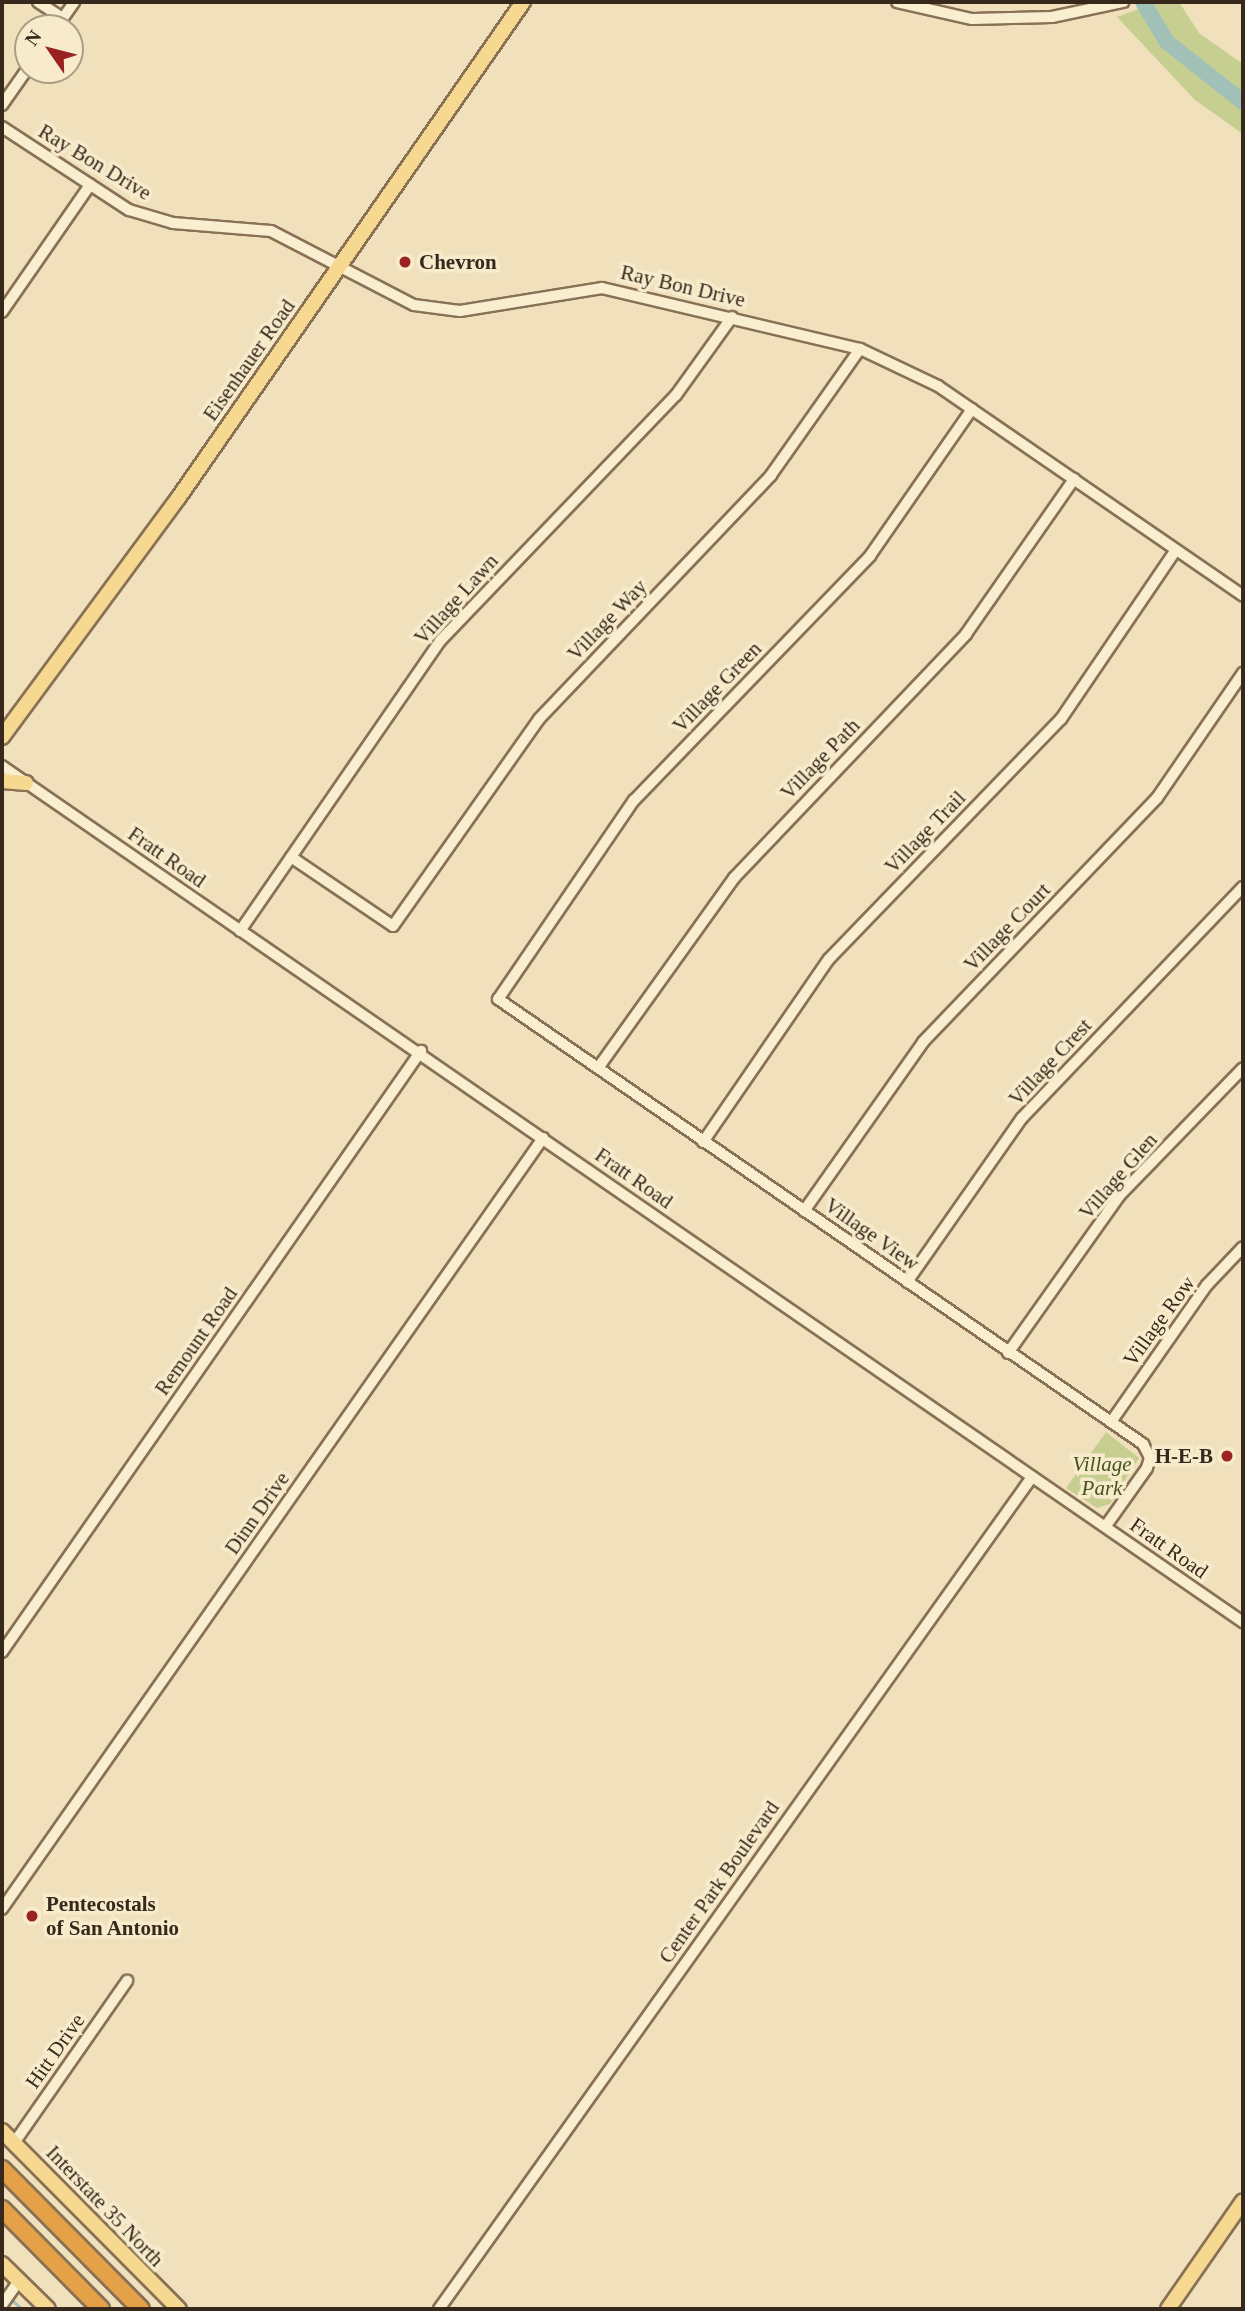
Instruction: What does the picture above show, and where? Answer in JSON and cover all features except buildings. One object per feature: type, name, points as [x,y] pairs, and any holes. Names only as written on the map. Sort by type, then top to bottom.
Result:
[{"type":"highway","points":[[2,2169],[141,2309]]},
{"type":"highway","points":[[2,2209],[101,2309]]},
{"type":"main road","name":"Eisenhauer Road","points":[[2,737],[339,267],[523,2]]},
{"type":"main road","points":[[2,781],[26,783]]},
{"type":"main road","name":"Interstate 35 North","points":[[2,2131],[179,2309]]},
{"type":"main road","points":[[1172,2308],[1243,2201]]},
{"type":"main road","points":[[2,2264],[9,2294],[48,2309]]},
{"type":"street","points":[[897,2],[972,19],[1052,17],[1123,2]]},
{"type":"street","points":[[2,105],[17,84]]},
{"type":"street","name":"Ray Bon Drive","points":[[2,127],[90,185],[162,222],[279,233],[396,300],[432,309],[495,308],[602,288],[860,349],[972,409],[1243,596]]},
{"type":"street","points":[[2,312],[90,185]]},
{"type":"street","name":"Village Lawn","points":[[240,931],[440,641],[676,395],[732,317]]},
{"type":"street","name":"Village Way","points":[[291,857],[393,926],[539,719],[771,475],[860,349]]},
{"type":"street","name":"Village Green","points":[[498,999],[634,800],[870,556],[972,409]]},
{"type":"street","name":"Village Path","points":[[598,1068],[734,878],[966,634],[1074,479]]},
{"type":"street","name":"Village Trail","points":[[703,1142],[829,959],[1061,719],[1176,550]]},
{"type":"street","name":"Village Court","points":[[804,1211],[923,1042],[1157,798],[1243,673]]},
{"type":"street","name":"Fratt Road","points":[[2,766],[240,931],[421,1051],[542,1138],[1243,1622]]},
{"type":"street","name":"Village Crest","points":[[907,1282],[1022,1118],[1243,887]]},
{"type":"street","name":"Village View","points":[[498,999],[1143,1444],[1150,1458],[1105,1527]]},
{"type":"street","name":"Remount Road","points":[[2,1652],[421,1051]]},
{"type":"street","name":"Village Glen","points":[[1008,1353],[1119,1196],[1243,1068]]},
{"type":"street","name":"Dinn Drive","points":[[2,1909],[542,1138]]},
{"type":"street","name":"Village Row","points":[[1111,1422],[1207,1285],[1243,1247]]},
{"type":"street","name":"Center Park Boulevard","points":[[439,2309],[1032,1477]]},
{"type":"street","name":"Hitt Drive","points":[[14,2143],[127,1981]]},
{"type":"green space","points":[[1157,2],[1179,2],[1199,33],[1243,64],[1243,134],[1195,100],[1117,17]]},
{"type":"green space","name":"Village Park","points":[[1106,1432],[1139,1458],[1110,1504],[1097,1508],[1066,1488]]},
{"type":"waterway","points":[[1143,2],[1167,42],[1243,102]]},
{"type":"waterway","points":[[11,2299],[22,2309]]},
{"type":"place","name":"Chevron","points":[[405,262]]},
{"type":"place","name":"H-E-B","points":[[1227,1456]]},
{"type":"place","name":"Pentecostals of San Antonio","points":[[32,1916]]}]
